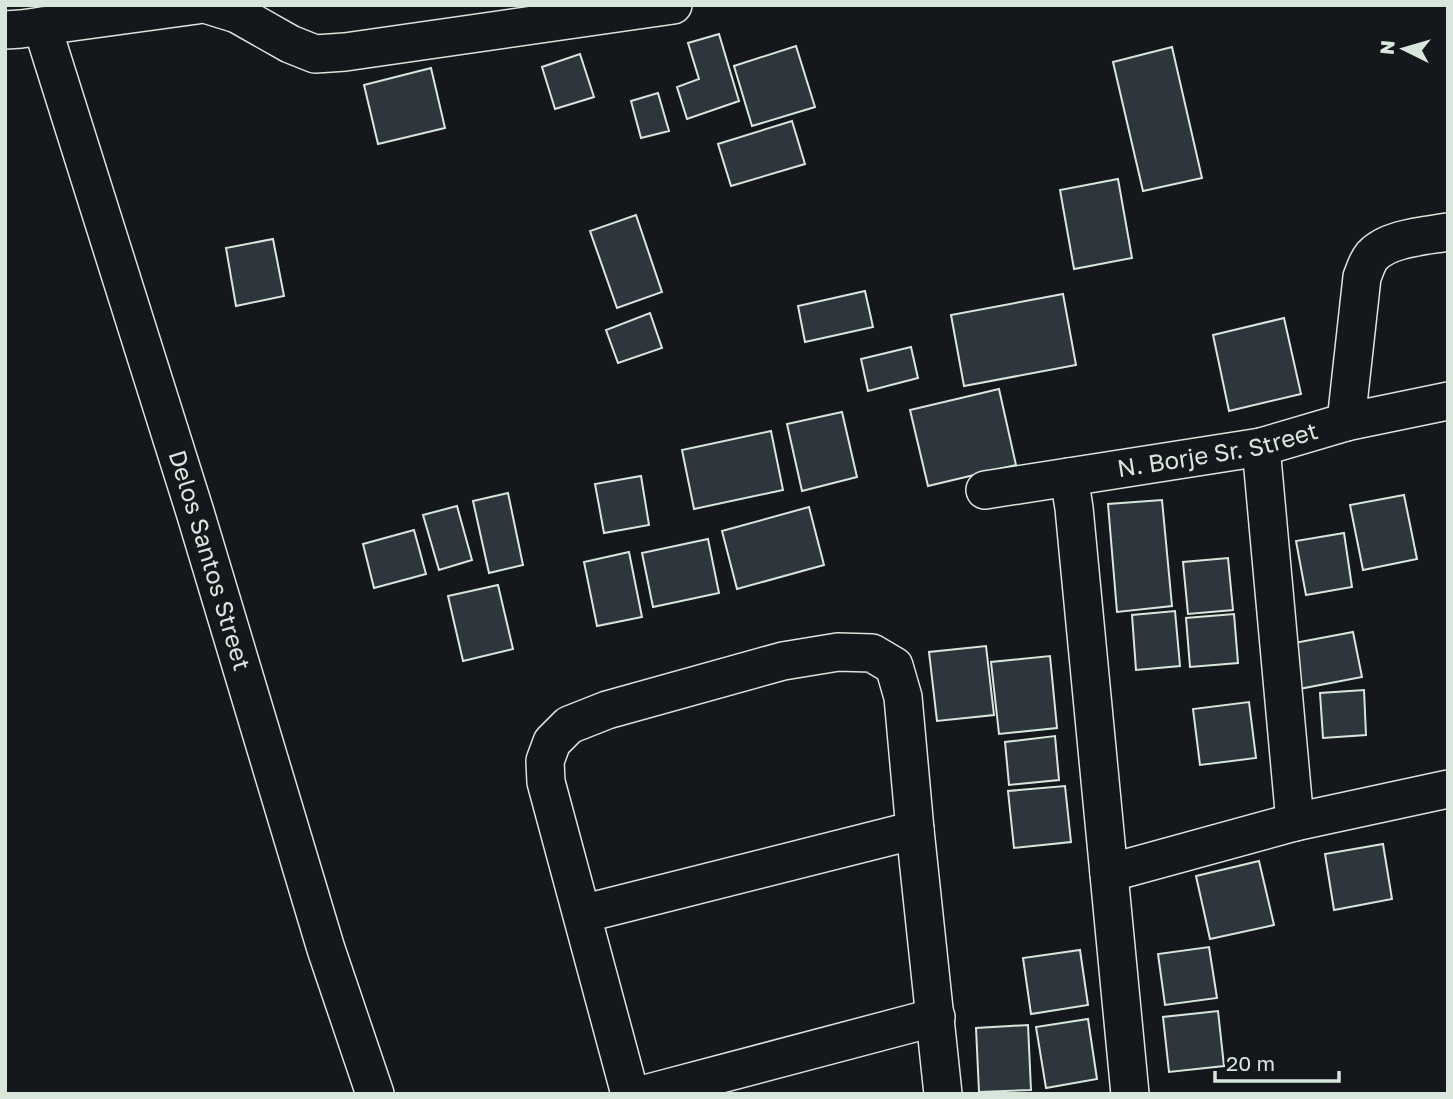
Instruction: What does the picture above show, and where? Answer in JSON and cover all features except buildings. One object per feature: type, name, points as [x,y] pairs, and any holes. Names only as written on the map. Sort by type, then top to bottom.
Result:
[{"type":"street","points":[[5,30],[197,5]]},
{"type":"street","points":[[208,5],[237,13],[289,44],[315,54],[673,5]]},
{"type":"street","name":"Delos Santos Street","points":[[42,26],[195,512],[326,949],[375,1094]]},
{"type":"street","points":[[1346,422],[1362,277],[1367,264],[1380,249],[1396,242],[1448,232]]},
{"type":"street","name":"N. Borje Sr. Street","points":[[985,490],[1261,447],[1346,422],[1448,401]]},
{"type":"street","points":[[1261,447],[1295,822]]},
{"type":"street","points":[[1069,477],[1130,1094]]},
{"type":"street","points":[[630,1094],[546,782],[545,761],[552,742],[569,725],[607,710],[783,661],[855,651],[872,653],[894,666],[904,697],[943,1094]]},
{"type":"street","points":[[1109,873],[1295,822],[1448,789]]},
{"type":"street","points":[[582,915],[915,830]]},
{"type":"street","points":[[645,1094],[936,1017]]}]
